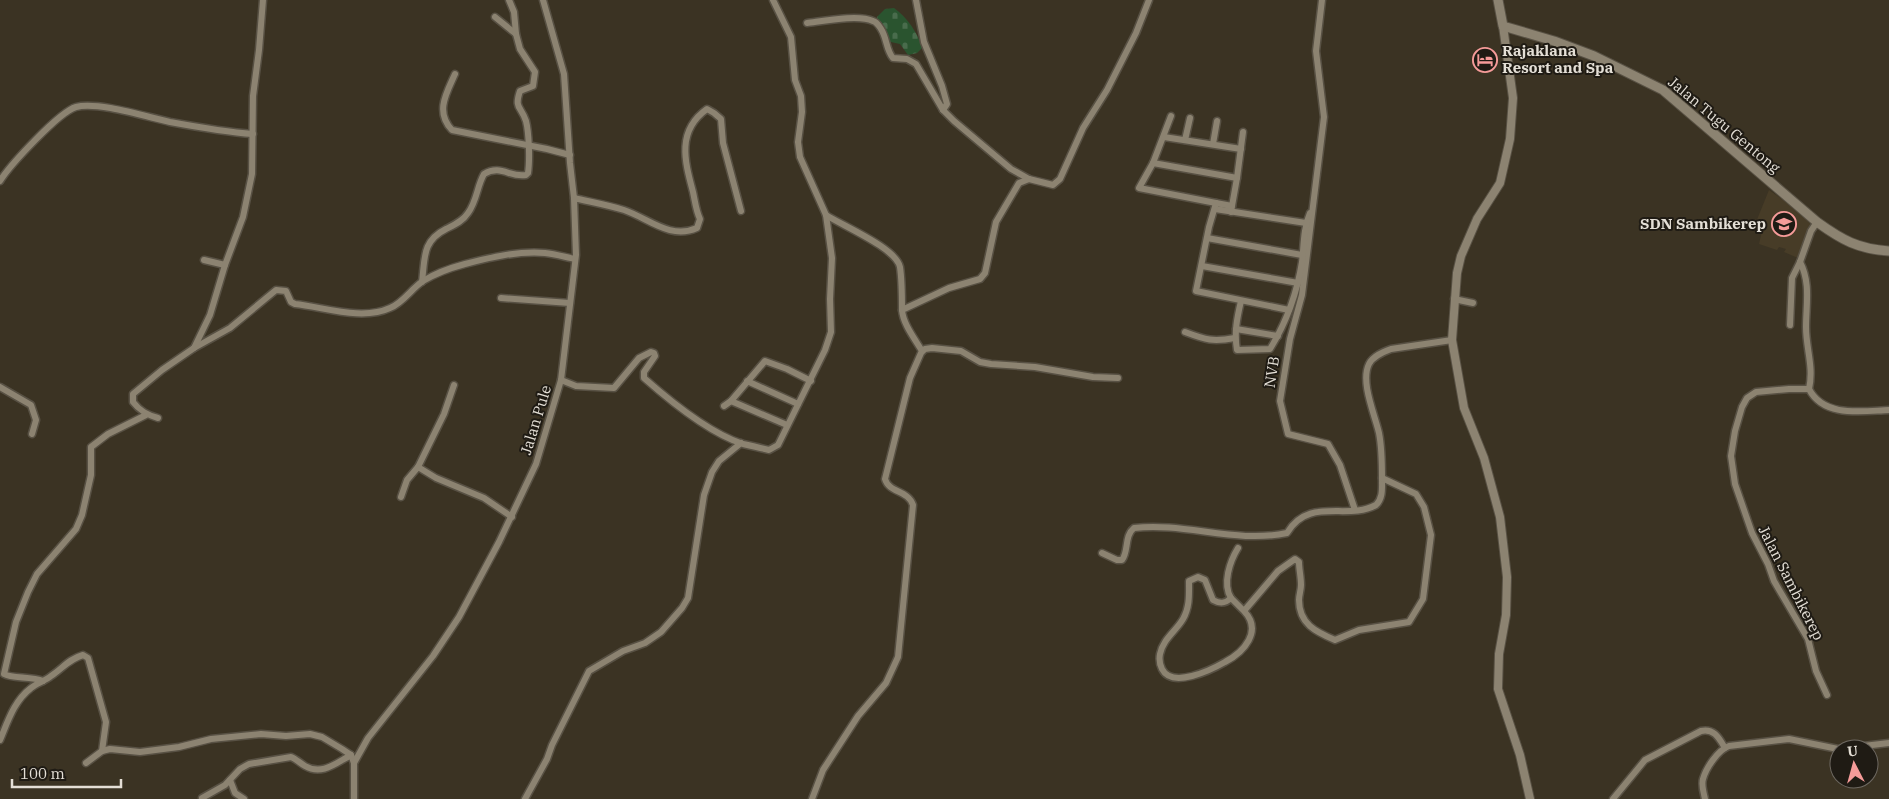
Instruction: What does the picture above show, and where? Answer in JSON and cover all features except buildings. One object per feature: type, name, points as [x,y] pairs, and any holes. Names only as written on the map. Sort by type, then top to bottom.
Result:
[{"type":"main road","points":[[1498,0],[1503,26]]},
{"type":"main road","name":"Jalan Tugu Gentong","points":[[1503,26],[1554,41],[1594,56],[1663,90],[1817,222],[1840,239],[1870,250],[1889,251]]},
{"type":"street","points":[[194,348],[210,315],[225,265],[243,217],[248,195],[252,174],[253,96],[263,0]]},
{"type":"street","points":[[422,282],[427,245],[432,237],[467,215],[475,202],[484,174],[497,169],[519,176],[526,175],[529,169],[525,120],[518,109],[517,100],[520,91],[533,86],[535,74],[522,53],[516,34],[514,12],[509,0]]},
{"type":"street","name":"Jalan Pule","points":[[354,799],[354,763],[368,738],[433,656],[459,617],[512,517],[536,464],[561,380],[575,259],[574,198],[564,74],[543,0]]},
{"type":"street","points":[[561,380],[576,386],[614,388],[639,358],[650,352],[654,353],[655,356],[644,372],[644,378],[670,401],[699,422],[741,443],[769,450],[778,446],[826,350],[831,332],[832,258],[826,214],[800,157],[798,142],[802,112],[801,96],[795,80],[791,37],[772,0]]},
{"type":"street","points":[[916,0],[924,42],[942,86],[946,104],[943,110]]},
{"type":"street","points":[[807,23],[840,18],[873,20],[878,24],[884,35],[889,54],[893,58],[907,59],[916,64],[943,110],[1011,169],[1029,179],[1053,185],[1060,179],[1083,128],[1107,90],[1132,42],[1149,0]]},
{"type":"street","points":[[1241,301],[1235,338],[1237,350],[1270,349],[1278,336],[1298,283],[1306,223],[1313,206],[1324,117],[1316,51],[1322,0]]},
{"type":"street","points":[[495,17],[516,34]]},
{"type":"street","points":[[1503,26],[1513,98],[1510,139],[1500,183],[1477,219],[1461,256],[1454,299],[1452,340],[1464,408],[1484,458],[1500,517],[1507,577],[1506,615],[1499,654],[1498,689],[1520,755],[1530,799]]},
{"type":"street","points":[[455,74],[442,110],[444,118],[452,130],[570,155]]},
{"type":"street","points":[[0,181],[27,149],[64,114],[78,106],[110,109],[211,130],[253,134]]},
{"type":"street","points":[[574,198],[626,211],[663,228],[682,232],[697,228],[700,224],[700,219],[684,160],[685,149],[694,121],[707,110],[714,112],[721,119],[723,143],[741,211]]},
{"type":"street","points":[[1172,116],[1153,162],[1139,188],[1215,206],[1306,223]]},
{"type":"street","points":[[1185,140],[1190,118]]},
{"type":"street","points":[[1213,144],[1217,121]]},
{"type":"street","points":[[1232,209],[1243,132]]},
{"type":"street","points":[[1164,137],[1241,150]]},
{"type":"street","points":[[1153,162],[1236,178]]},
{"type":"street","points":[[902,310],[949,288],[980,279],[985,273],[996,222],[1018,184],[1029,179]]},
{"type":"street","points":[[1215,206],[1196,291],[1289,310]]},
{"type":"street","name":"NVB","points":[[1313,206],[1302,295],[1290,339],[1280,401],[1288,434],[1328,444],[1340,464],[1355,510]]},
{"type":"street","points":[[826,214],[894,255],[900,266],[902,315],[922,351]]},
{"type":"street","points":[[1790,325],[1792,278],[1800,262],[1810,231],[1817,222]]},
{"type":"street","points":[[1207,238],[1302,255]]},
{"type":"street","points":[[158,418],[146,415],[133,402],[133,394],[162,370],[194,348],[230,328],[276,290],[286,291],[291,302],[295,304],[362,313],[390,308],[422,282],[453,267],[504,255],[545,253],[575,259]]},
{"type":"street","points":[[204,260],[225,265]]},
{"type":"street","points":[[1800,262],[1806,276],[1806,329],[1812,377],[1809,389],[1812,394],[1828,407],[1842,411],[1889,410]]},
{"type":"street","points":[[1202,266],[1298,283]]},
{"type":"street","points":[[501,298],[570,303]]},
{"type":"street","points":[[1454,299],[1473,303]]},
{"type":"street","points":[[1236,329],[1278,336]]},
{"type":"street","points":[[1186,332],[1217,342],[1235,338]]},
{"type":"street","points":[[1102,553],[1122,560],[1126,554],[1129,532],[1134,528],[1184,528],[1245,537],[1266,537],[1288,533],[1294,523],[1310,514],[1324,511],[1372,508],[1380,501],[1382,478],[1381,442],[1368,393],[1367,377],[1370,363],[1383,352],[1391,349],[1452,340]]},
{"type":"street","points":[[812,799],[823,770],[858,716],[886,683],[898,658],[914,505],[908,496],[889,487],[885,479],[910,378],[922,351],[932,348],[961,352],[980,362],[991,364],[1035,367],[1093,377],[1118,378]]},
{"type":"street","points":[[724,406],[731,401],[765,361],[811,381]]},
{"type":"street","points":[[747,381],[798,404]]},
{"type":"street","points":[[401,498],[407,480],[418,467],[444,414],[454,385]]},
{"type":"street","points":[[0,387],[31,404],[36,420],[32,434]]},
{"type":"street","name":"Jalan Sambikerep","points":[[1809,389],[1756,392],[1746,398],[1735,431],[1731,456],[1735,484],[1746,520],[1774,581],[1808,639],[1816,672],[1827,695]]},
{"type":"street","points":[[731,401],[787,425]]},
{"type":"street","points":[[43,681],[34,677],[6,676],[4,671],[16,622],[37,574],[76,529],[82,516],[91,475],[91,447],[108,434],[146,415]]},
{"type":"street","points":[[525,799],[547,759],[552,744],[589,671],[623,652],[645,643],[661,632],[682,608],[688,598],[704,495],[712,472],[719,461],[741,443]]},
{"type":"street","points":[[418,467],[436,478],[484,498],[512,517]]},
{"type":"street","points":[[1244,611],[1278,571],[1295,558],[1298,560],[1301,585],[1300,613],[1304,621],[1318,633],[1336,640],[1359,630],[1409,622],[1423,598],[1431,535],[1424,507],[1416,494],[1382,478]]},
{"type":"street","points":[[1231,598],[1226,602],[1216,602],[1213,600],[1205,580],[1198,577],[1190,581],[1190,600],[1183,619],[1169,636],[1160,653],[1160,666],[1166,675],[1169,677],[1198,675],[1230,660],[1242,649],[1252,632],[1252,622],[1231,598],[1227,589],[1230,564],[1238,548]]},
{"type":"street","points":[[0,652],[9,652]]},
{"type":"street","points":[[0,740],[8,718],[23,694],[51,677],[73,658],[82,655],[88,658],[106,722],[102,739],[102,751]]},
{"type":"street","points":[[1613,799],[1645,760],[1701,732],[1707,730],[1713,732],[1725,748]]},
{"type":"street","points":[[86,763],[102,751],[110,749],[140,752],[179,747],[211,739],[261,734],[286,736],[310,734],[322,737],[351,755],[354,763]]},
{"type":"street","points":[[1705,799],[1702,780],[1717,754],[1725,748],[1751,742],[1788,739],[1838,748],[1889,743]]},
{"type":"street","points":[[202,798],[217,790],[240,769],[254,762],[291,757],[304,766],[321,770],[351,755]]},
{"type":"street","points":[[230,780],[235,793],[244,799]]},
{"type":"street","points":[[216,799],[217,790]]},
{"type":"shaded area","name":"SDN Sambikerep","points":[[1769,190],[1815,222],[1798,258],[1784,252],[1786,249],[1779,247],[1777,250],[1759,244],[1762,231],[1754,227]]},
{"type":"green space","points":[[894,8],[908,21],[918,37],[922,48],[917,53],[908,55],[900,44],[891,42],[882,36],[877,17],[885,9]]},
{"type":"place","name":"Rajaklana Resort and Spa","points":[[1485,60]]},
{"type":"place","name":"SDN Sambikerep","points":[[1784,224]]}]
